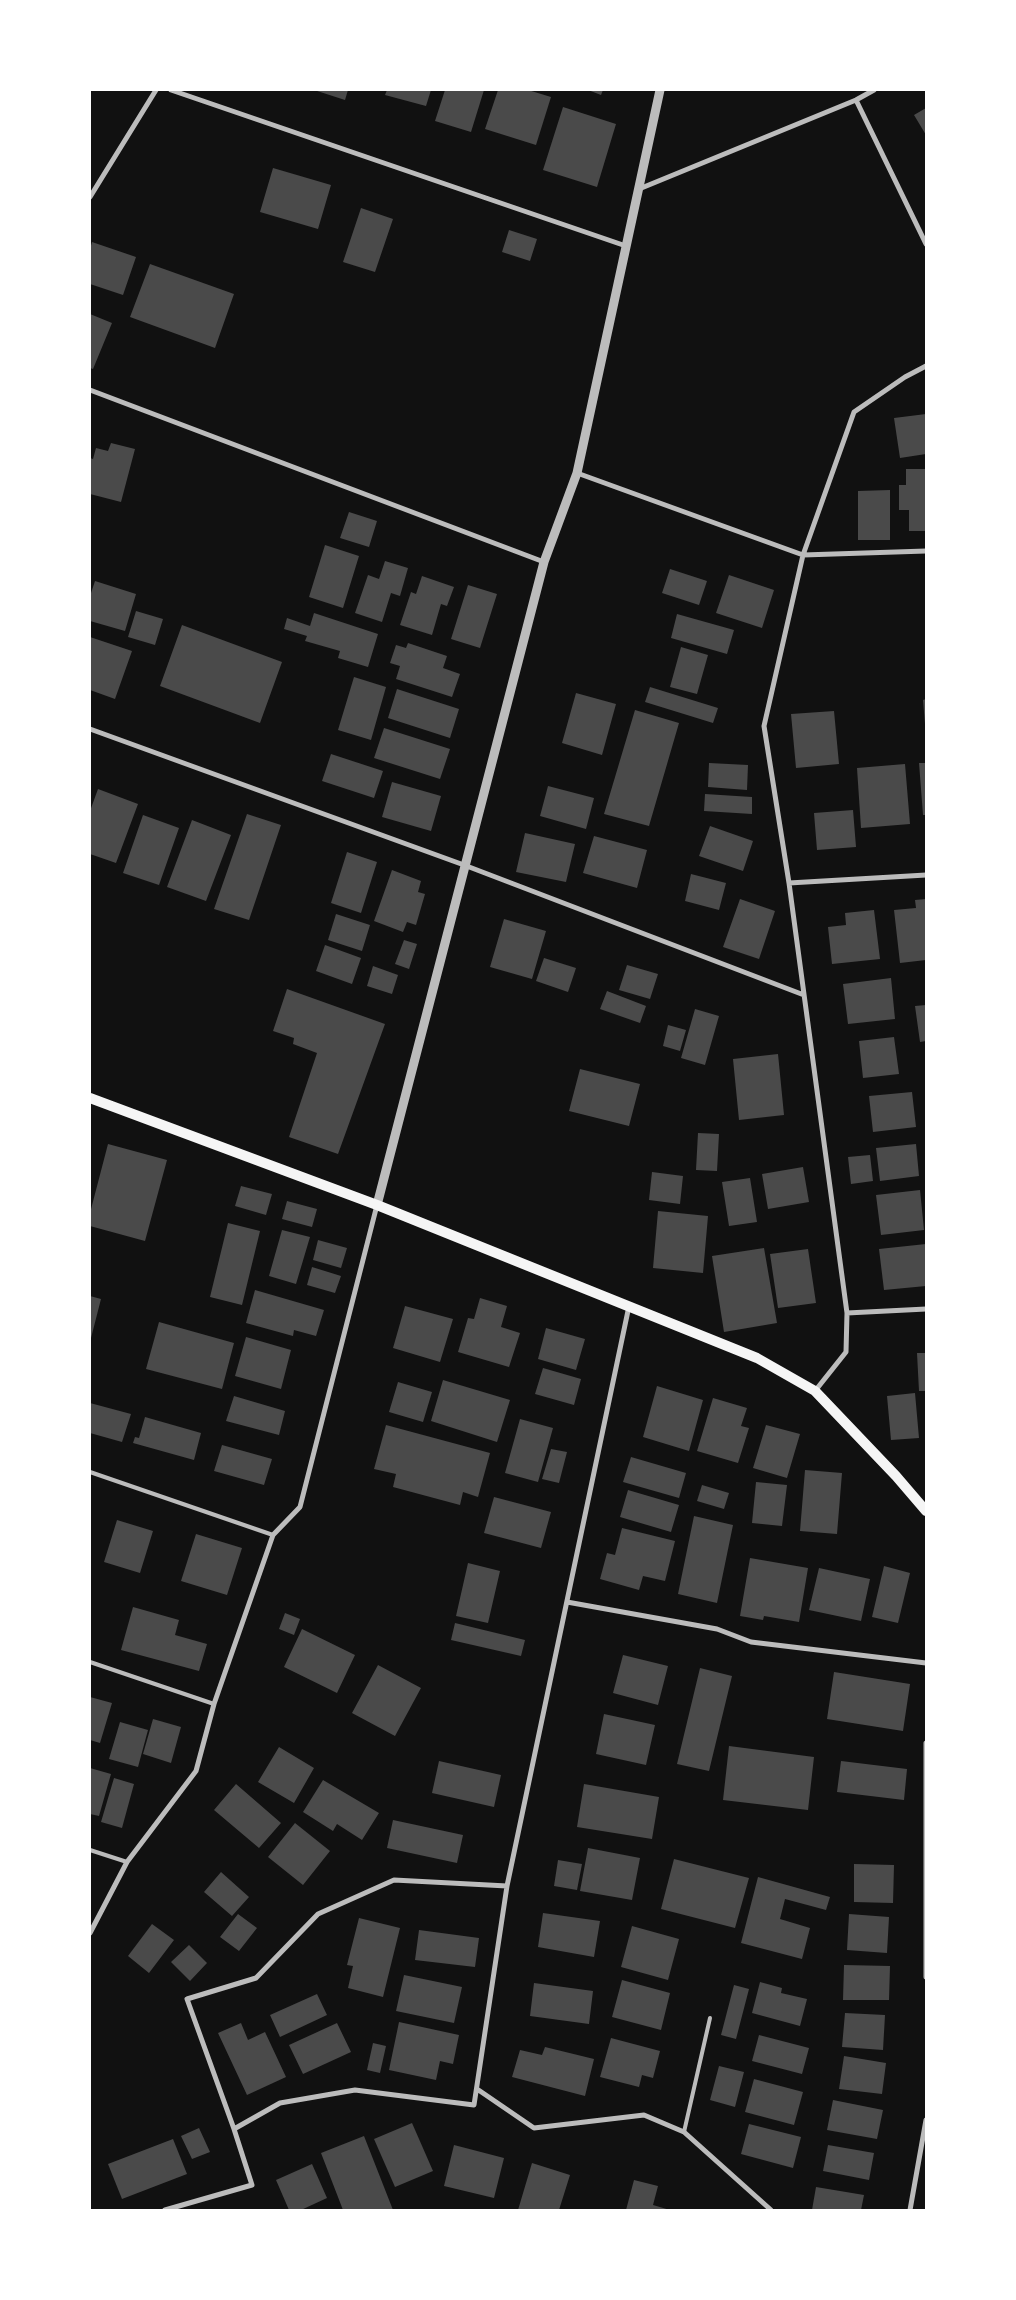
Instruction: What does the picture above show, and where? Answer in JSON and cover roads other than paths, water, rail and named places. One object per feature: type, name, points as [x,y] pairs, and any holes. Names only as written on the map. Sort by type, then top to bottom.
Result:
[{"type":"main road","points":[[90,1098],[377,1205],[757,1358],[815,1391],[896,1476],[926,1511]]},
{"type":"street","points":[[90,197],[156,90]]},
{"type":"street","points":[[171,90],[626,246]]},
{"type":"street","points":[[90,1933],[127,1862],[196,1771],[214,1704],[273,1535],[300,1507],[464,865],[544,562],[577,473],[660,90]]},
{"type":"street","points":[[639,189],[856,100],[874,90]]},
{"type":"street","points":[[856,100],[926,244]]},
{"type":"street","points":[[815,1391],[846,1352],[847,1313],[789,883],[764,726],[803,555],[854,412],[905,377],[926,366]]},
{"type":"street","points":[[90,390],[544,562]]},
{"type":"street","points":[[577,473],[803,555],[926,551]]},
{"type":"street","points":[[90,728],[464,865],[804,995]]},
{"type":"street","points":[[789,883],[926,875]]},
{"type":"street","points":[[234,2129],[280,2103],[355,2090],[474,2105],[507,1886],[629,1305]]},
{"type":"street","points":[[847,1313],[926,1309]]},
{"type":"street","points":[[567,1602],[717,1629],[751,1642],[926,1663]]},
{"type":"street","points":[[926,1743],[926,1977]]},
{"type":"street","points":[[165,2210],[252,2185],[187,1999],[256,1978],[318,1914],[394,1880],[507,1886]]},
{"type":"street","points":[[477,2089],[534,2128],[644,2115],[684,2132],[771,2210]]},
{"type":"street","points":[[910,2210],[926,2120]]},
{"type":"lane","points":[[90,1472],[273,1535]]},
{"type":"lane","points":[[90,1662],[214,1704]]},
{"type":"lane","points":[[90,1850],[127,1862]]},
{"type":"lane","points":[[684,2132],[710,2018]]}]
